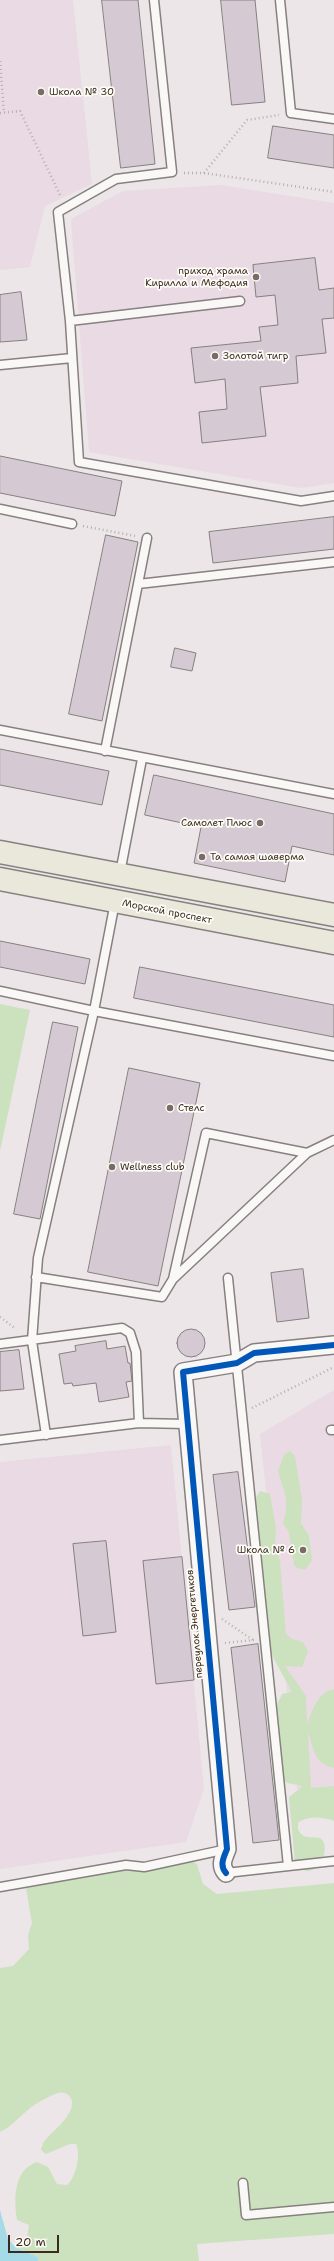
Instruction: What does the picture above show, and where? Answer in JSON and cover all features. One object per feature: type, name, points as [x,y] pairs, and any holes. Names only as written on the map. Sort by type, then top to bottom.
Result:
[{"type":"main road","points":[[0,852],[334,915]]},
{"type":"main road","name":"Морской проспект","points":[[0,879],[334,943]]},
{"type":"street","points":[[237,1363],[254,1353],[334,1345]]},
{"type":"street","name":"переулок Энергетиков","points":[[226,1873],[223,1869],[222,1862],[227,1849],[186,1424],[183,1372],[237,1363]]},
{"type":"lane","points":[[154,0],[172,172],[116,179],[58,212],[70,321],[79,462],[301,501],[334,496]]},
{"type":"lane","points":[[280,0],[291,113],[334,119]]},
{"type":"lane","points":[[70,321],[240,301]]},
{"type":"lane","points":[[0,365],[72,358]]},
{"type":"lane","points":[[0,509],[72,524]]},
{"type":"lane","points":[[104,751],[147,538]]},
{"type":"lane","points":[[138,584],[334,562]]},
{"type":"lane","points":[[0,730],[142,759],[334,794]]},
{"type":"lane","points":[[120,874],[142,759]]},
{"type":"lane","points":[[46,1435],[32,1341],[38,1258],[94,1011],[115,902]]},
{"type":"lane","points":[[0,991],[94,1011],[334,1056]]},
{"type":"lane","points":[[173,1279],[206,1133],[308,1153]]},
{"type":"lane","points":[[36,1277],[162,1297],[173,1279],[308,1153],[334,1140]]},
{"type":"lane","points":[[228,1278],[288,1866]]},
{"type":"lane","points":[[0,1344],[122,1328],[130,1333],[136,1352],[139,1423]]},
{"type":"lane","points":[[0,1440],[139,1423],[186,1424]]},
{"type":"lane","points":[[0,1887],[126,1865],[144,1867],[227,1849]]},
{"type":"lane","points":[[226,1873],[334,1861]]},
{"type":"lane","points":[[243,2183],[246,2215],[334,2207]]},
{"type":"path","points":[[0,61],[4,113]]},
{"type":"path","points":[[0,113],[20,111],[67,207]]},
{"type":"path","points":[[204,174],[247,120],[291,113]]},
{"type":"path","points":[[172,172],[204,174],[334,192]]},
{"type":"path","points":[[72,524],[147,538]]},
{"type":"path","points":[[242,1414],[334,1367]]},
{"type":"path","points":[[204,1606],[266,1648]]},
{"type":"path","points":[[220,1644],[254,1640]]},
{"type":"shaded area","name":"Школа № 30","points":[[0,0],[73,0],[92,184],[45,206],[30,267],[0,270]]},
{"type":"shaded area","points":[[221,185],[334,203],[334,483],[301,488],[89,452],[71,219],[123,191]]},
{"type":"shaded area","name":"Школа № 6","points":[[334,1390],[334,1786],[297,1790],[260,1434]]},
{"type":"shaded area","points":[[171,1445],[204,1789],[186,1842],[0,1869],[0,1462]]},
{"type":"green space","points":[[0,1004],[30,1010],[0,1151]]},
{"type":"green space","points":[[290,1451],[295,1456],[302,1499],[301,1523],[309,1536],[312,1560],[305,1570],[297,1568],[294,1565],[289,1532],[283,1523],[286,1512],[286,1497],[278,1471],[284,1455]]},
{"type":"green space","points":[[260,1491],[270,1494],[276,1529],[275,1546],[280,1561],[286,1634],[292,1639],[303,1642],[308,1651],[302,1667],[285,1666],[306,1696],[307,1724],[316,1703],[324,1694],[334,1689],[334,1768],[327,1766],[318,1759],[308,1733],[311,1788],[334,1786],[334,1821],[325,1818],[311,1818],[302,1820],[298,1823],[298,1829],[302,1835],[320,1838],[324,1843],[324,1856],[315,1868],[309,1871],[302,1869],[295,1863],[289,1797],[303,1786],[287,1783],[281,1778],[275,1708],[282,1694],[292,1692],[269,1650],[268,1621],[261,1579],[260,1549],[254,1500]]},
{"type":"green space","points":[[190,1860],[197,1864],[203,1884],[217,1894],[334,1883],[334,2234],[197,2244],[199,2261],[38,2261],[38,2257],[16,2248],[26,2243],[29,2225],[17,2220],[15,2203],[19,2178],[23,2171],[37,2162],[48,2167],[57,2184],[67,2185],[73,2177],[77,2166],[78,2154],[76,2144],[70,2144],[46,2154],[41,2150],[45,2140],[61,2124],[70,2112],[72,2105],[71,2099],[64,2093],[56,2093],[38,2103],[0,2132],[0,1968],[13,1966],[29,1949],[28,1935],[32,1923],[26,1888],[125,1869],[144,1871]]},
{"type":"water","points":[[0,2210],[8,2239],[16,2248],[38,2257],[38,2261],[0,2261]]},
{"type":"building","points":[[102,0],[138,0],[155,164],[121,168]]},
{"type":"building","points":[[221,0],[255,0],[265,102],[232,105]]},
{"type":"building","points":[[273,126],[334,135],[334,168],[268,158]]},
{"type":"building","points":[[315,258],[319,290],[334,288],[334,318],[322,319],[326,353],[296,356],[298,383],[260,387],[266,436],[202,443],[199,412],[227,409],[225,379],[195,383],[191,348],[261,341],[259,327],[278,325],[275,295],[256,297],[253,265]]},
{"type":"building","points":[[21,292],[27,340],[0,342],[0,295]]},
{"type":"building","points":[[0,456],[122,481],[115,516],[0,493]]},
{"type":"building","points":[[334,517],[334,549],[213,563],[209,532]]},
{"type":"building","points":[[106,535],[138,542],[102,721],[69,714]]},
{"type":"building","points":[[175,648],[196,653],[192,671],[171,667]]},
{"type":"building","points":[[0,749],[109,771],[102,805],[0,785]]},
{"type":"building","points":[[154,775],[334,814],[334,855],[292,846],[285,882],[194,863],[201,827],[145,815]]},
{"type":"building","points":[[0,941],[90,959],[85,984],[0,967]]},
{"type":"building","points":[[140,967],[334,1005],[334,1037],[134,998]]},
{"type":"building","points":[[53,1022],[78,1027],[40,1219],[14,1214]]},
{"type":"building","points":[[129,1068],[200,1083],[158,1286],[88,1272]]},
{"type":"building","points":[[303,1269],[309,1318],[277,1322],[271,1273]]},
{"type":"building","points":[[191,1329],[197,1330],[201,1333],[204,1337],[204,1349],[201,1353],[197,1356],[191,1357],[185,1356],[181,1353],[178,1349],[177,1343],[178,1337],[181,1333],[185,1330]]},
{"type":"building","points":[[106,1341],[107,1349],[125,1346],[128,1363],[130,1363],[132,1381],[126,1382],[129,1397],[99,1402],[96,1383],[73,1386],[72,1383],[64,1384],[59,1354],[76,1351],[75,1346]]},
{"type":"building","points":[[19,1350],[24,1389],[0,1391],[0,1352]]},
{"type":"building","points":[[238,1472],[255,1607],[229,1610],[213,1475]]},
{"type":"building","points":[[106,1541],[116,1632],[83,1636],[73,1544]]},
{"type":"building","points":[[182,1557],[194,1680],[156,1684],[143,1561]]},
{"type":"building","points":[[258,1644],[279,1840],[253,1843],[231,1648]]},
{"type":"cycle path","points":[[226,1873],[222,1864],[227,1849],[183,1372],[237,1363],[254,1353],[334,1345]]},
{"type":"place","name":"Школа № 30","points":[[41,92]]},
{"type":"place","name":"приход храма Кирилла и Мефодия","points":[[256,277]]},
{"type":"place","name":"Золотой тигр","points":[[215,356]]},
{"type":"place","name":"Самолет Плюс","points":[[260,823]]},
{"type":"place","name":"Та самая шаверма","points":[[202,857]]},
{"type":"place","name":"Стелс","points":[[170,1108]]},
{"type":"place","name":"Wellness club","points":[[112,1167]]},
{"type":"place","name":"Школа № 6","points":[[303,1550]]}]
